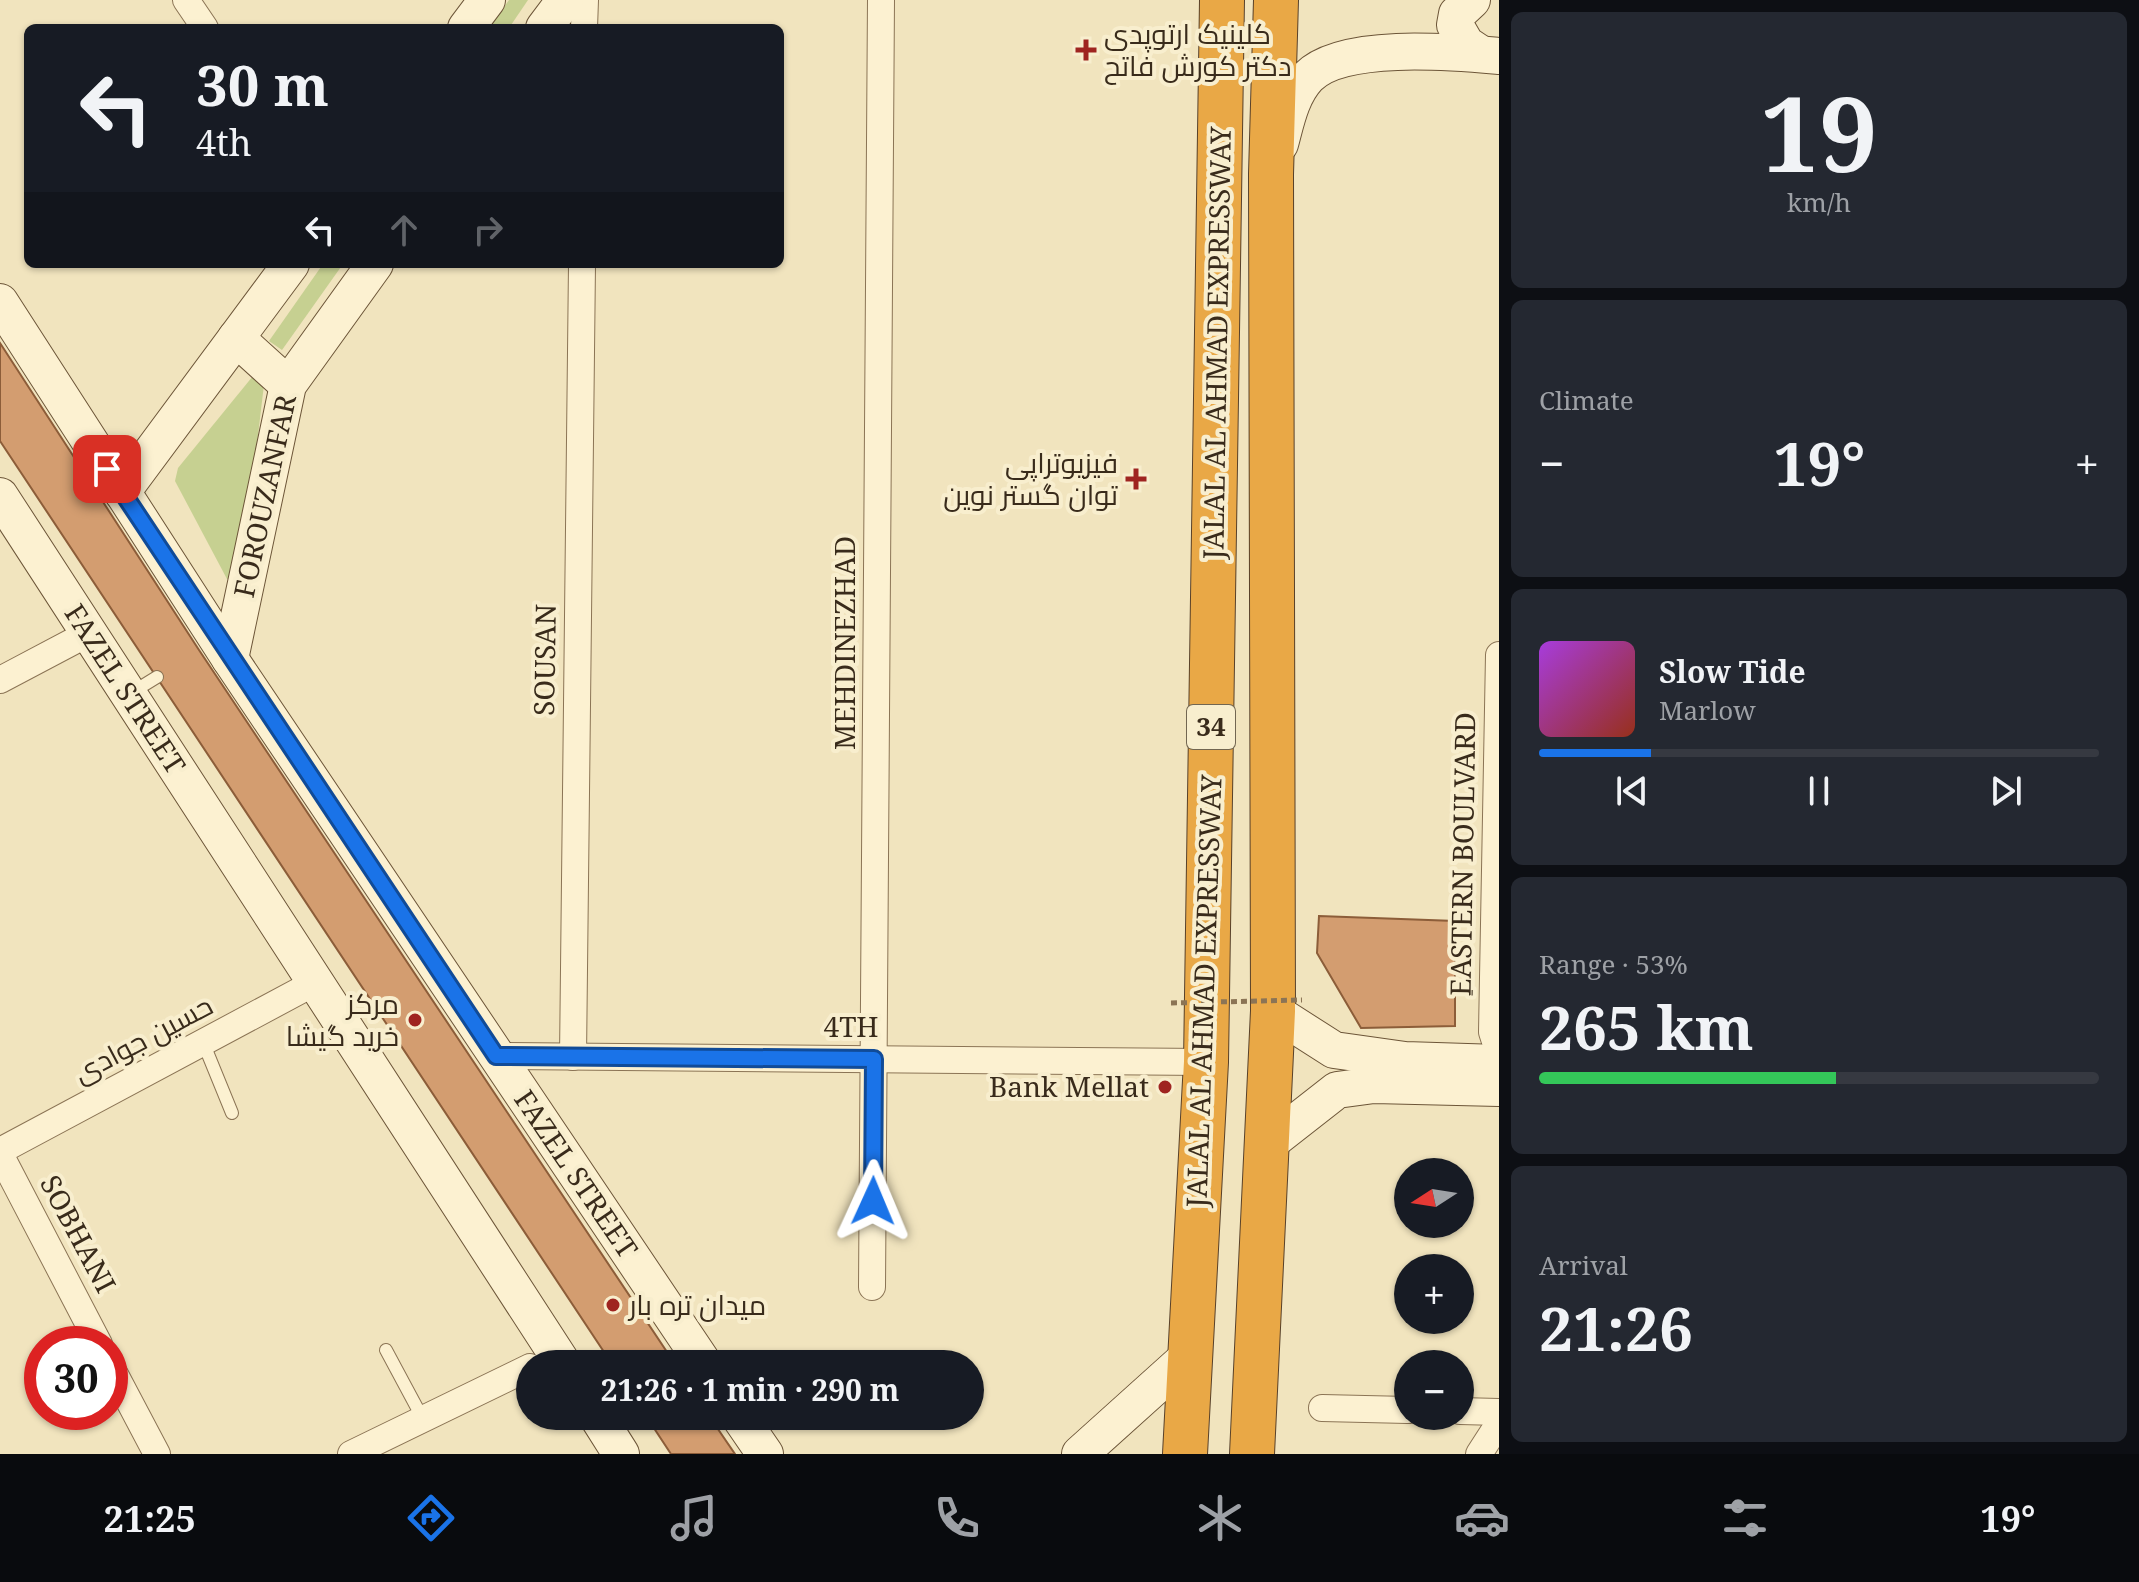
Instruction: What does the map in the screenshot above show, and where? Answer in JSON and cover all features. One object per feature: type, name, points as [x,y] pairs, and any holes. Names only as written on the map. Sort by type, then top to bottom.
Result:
[{"type":"highway","name":"JALAL AL AHMAD EXPRESSWAY","points":[[1185,1454],[1206,1062],[1222,0]]},
{"type":"highway","name":"JALAL AL AHMAD EXPRESSWAY","points":[[1252,1454],[1268,1144],[1287,1005],[1271,174],[1276,0]]},
{"type":"street","points":[[186,0],[202,24]]},
{"type":"street","points":[[469,24],[487,0]]},
{"type":"street","points":[[547,24],[565,0]]},
{"type":"street","points":[[584,24],[585,0]]},
{"type":"street","name":"MEHDINEZHAD","points":[[872,1287],[881,0]]},
{"type":"street","points":[[1472,0],[1457,14],[1455,25],[1458,36],[1490,55]]},
{"type":"street","points":[[1271,174],[1293,101],[1305,80],[1316,69],[1363,55],[1490,55]]},
{"type":"street","points":[[122,492],[288,268]]},
{"type":"street","name":"FOROUZANFAR","points":[[218,652],[288,385],[372,268]]},
{"type":"street","name":"SOUSAN","points":[[573,1057],[582,268]]},
{"type":"street","name":"FAZEL STREET","points":[[0,302],[122,492],[218,652],[695,1350]]},
{"type":"street","points":[[236,338],[288,385]]},
{"type":"street","name":"FAZEL STREET","points":[[0,496],[89,633],[143,686],[316,982],[540,1350]]},
{"type":"street","points":[[0,680],[89,633]]},
{"type":"street","name":"ٍEASTERN BOULVARD","points":[[1499,655],[1492,1032],[1499,1054]]},
{"type":"street","name":"حسین جوادی","points":[[0,1153],[316,982]]},
{"type":"street","points":[[1287,1005],[1334,1050],[1405,1060],[1499,1063]]},
{"type":"street","name":"4TH","points":[[496,1056],[1206,1062]]},
{"type":"street","points":[[1268,1144],[1337,1090],[1374,1085],[1499,1088]]},
{"type":"street","name":"SOBHANI","points":[[0,1153],[90,1326]]},
{"type":"street","points":[[1080,1454],[1190,1355]]},
{"type":"street","points":[[351,1454],[516,1376]]},
{"type":"street","points":[[128,1399],[157,1454]]},
{"type":"street","points":[[1322,1408],[1394,1410]]},
{"type":"street","points":[[1474,1411],[1499,1412]]},
{"type":"street","points":[[1479,1454],[1499,1423]]},
{"type":"street","points":[[606,1430],[621,1454]]},
{"type":"street","points":[[749,1430],[765,1454]]},
{"type":"lane","points":[[203,1042],[232,1113]]},
{"type":"lane","points":[[386,1350],[423,1419]]},
{"type":"path","points":[[1171,1003],[1287,1005]]},
{"type":"green space","points":[[509,0],[528,0],[512,24],[492,24]]},
{"type":"green space","points":[[320,268],[340,268],[282,350],[269,341]]},
{"type":"green space","points":[[257,371],[265,376],[241,579],[227,579],[175,481],[178,468]]},
{"type":"building","name":"مرکز خرید گیشا","points":[[0,343],[199,650],[666,1350],[603,1350],[0,441]]},
{"type":"building","points":[[1319,916],[1455,921],[1455,1026],[1361,1028],[1317,953]]},
{"type":"building","points":[[655,1430],[719,1430],[735,1454],[671,1454]]},
{"type":"place","name":"کلینیک ارتوپدی دکتر کورش فاتح","points":[[1086,50]]},
{"type":"place","name":"فیزیوتراپی توان گستر نوین","points":[[1136,479]]},
{"type":"place","name":"مرکز خرید گیشا","points":[[415,1020]]},
{"type":"place","name":"Bank Mellat","points":[[1165,1087]]},
{"type":"place","name":"میدان تره بار","points":[[613,1305]]},
{"type":"route","points":[[107,469],[230,659],[496,1056],[874,1059],[873,1201]]}]
